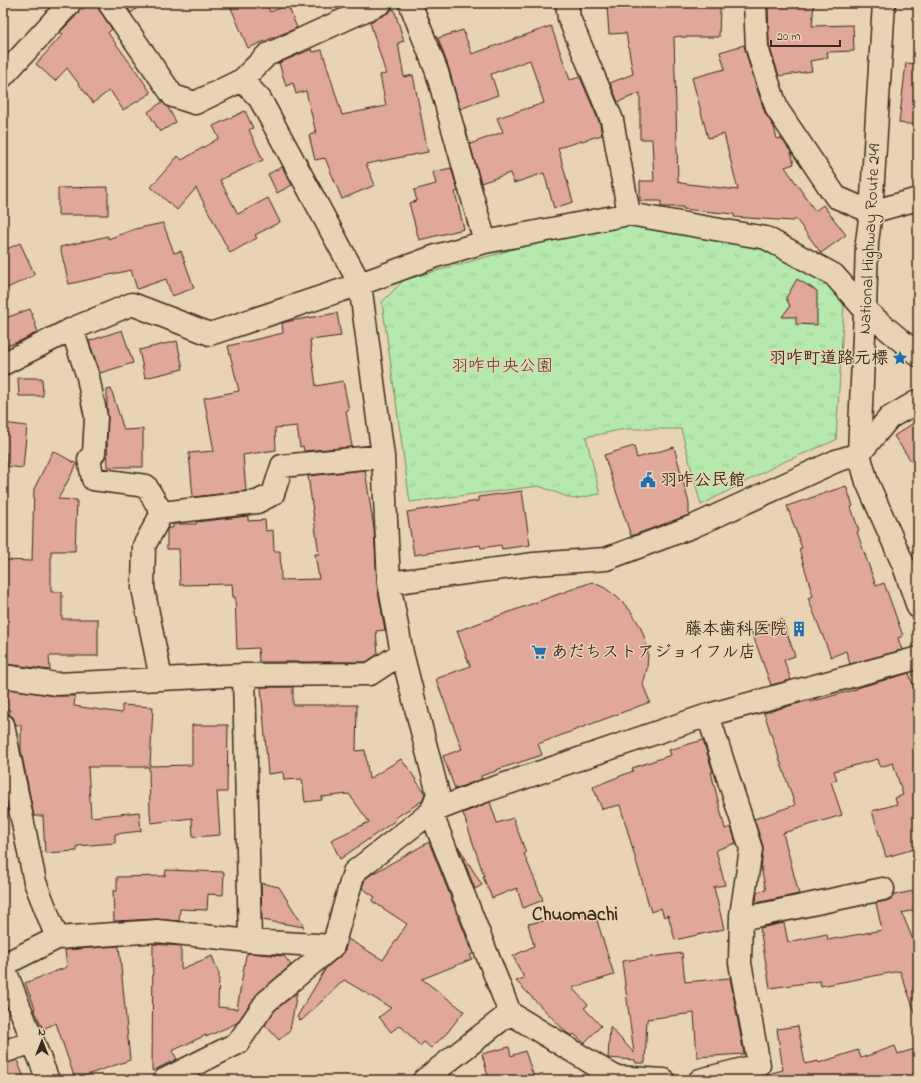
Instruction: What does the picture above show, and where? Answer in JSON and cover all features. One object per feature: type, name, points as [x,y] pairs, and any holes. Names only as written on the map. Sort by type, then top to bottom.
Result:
[{"type":"main road","points":[[3,76],[70,3]]},
{"type":"main road","points":[[109,3],[173,96],[195,103],[242,80],[267,55],[381,3]]},
{"type":"main road","points":[[410,3],[437,72],[485,242]]},
{"type":"main road","points":[[567,3],[569,18],[612,120],[629,214]]},
{"type":"main road","points":[[755,3],[757,47],[777,109],[836,197],[871,212],[918,199]]},
{"type":"main road","name":"National Highway Route 249","points":[[884,3],[871,212],[867,242],[859,454],[867,482],[904,566],[918,607]]},
{"type":"main road","points":[[242,80],[260,99],[360,284],[383,456],[389,583],[402,653],[438,794],[431,812],[510,1013],[615,1077],[664,1080]]},
{"type":"main road","points":[[3,364],[72,329],[132,304],[210,334],[360,284],[436,256],[485,242],[629,214],[766,238],[834,275],[865,310],[918,355]]},
{"type":"main road","points":[[72,329],[88,377],[96,417],[94,453],[89,459],[94,479],[146,486],[162,514]]},
{"type":"main road","points":[[389,583],[534,564],[606,559],[694,526],[836,461],[859,454],[889,418],[918,401]]},
{"type":"main road","points":[[162,514],[257,502],[273,494],[282,466],[383,456]]},
{"type":"main road","points":[[161,679],[143,588],[144,546],[162,514]]},
{"type":"main road","points":[[3,676],[57,684],[244,675],[370,674],[402,653]]},
{"type":"main road","points":[[164,1080],[238,1043],[266,1002],[334,946],[354,872],[431,812],[482,792],[708,715],[918,658]]},
{"type":"main road","points":[[244,675],[250,941]]},
{"type":"main road","points":[[700,1080],[759,1065],[740,963],[741,919],[751,849],[708,715]]},
{"type":"main road","points":[[3,725],[34,882],[57,938]]},
{"type":"main road","points":[[741,919],[883,890]]},
{"type":"main road","points":[[48,1080],[3,965],[57,938],[157,930],[250,941],[334,946]]},
{"type":"main road","points":[[424,1080],[510,1013]]},
{"type":"main road","points":[[3,1052],[33,1042]]},
{"type":"green space","name":"羽咋中央公園","points":[[614,221],[762,242],[819,273],[844,304],[836,440],[781,463],[701,505],[681,429],[625,429],[586,437],[600,494],[573,499],[539,486],[410,502],[382,302],[404,280]]},
{"type":"building","points":[[89,3],[97,3],[99,10],[112,29],[108,33],[151,93],[123,110],[110,90],[93,103],[67,68],[55,81],[36,64],[63,34],[60,32]]},
{"type":"building","points":[[124,3],[144,3],[131,13]]},
{"type":"building","points":[[229,3],[266,3],[270,12],[288,5],[297,28],[248,48]]},
{"type":"building","points":[[615,3],[647,3],[647,6],[720,6],[719,37],[674,37],[678,182],[738,190],[724,134],[708,138],[692,78],[725,69],[720,52],[744,45],[765,113],[774,127],[777,139],[781,138],[791,152],[794,164],[785,167],[815,211],[823,205],[846,235],[821,253],[796,219],[793,221],[734,217],[734,214],[683,209],[683,207],[661,207],[661,201],[640,201],[640,181],[654,181],[652,139],[640,139],[640,93],[618,102],[610,83],[633,74],[626,33],[609,34],[607,6]]},
{"type":"building","points":[[768,3],[814,3],[812,26],[853,25],[854,51],[827,52],[828,58],[810,61],[812,71],[779,76],[769,45]]},
{"type":"building","points":[[394,9],[404,41],[398,43],[404,77],[413,75],[428,152],[366,164],[375,185],[342,199],[325,158],[315,160],[309,135],[316,133],[306,91],[296,94],[293,83],[286,86],[279,63],[312,49],[313,52],[322,50],[342,115],[386,106],[380,75],[386,74],[370,22]]},
{"type":"building","points":[[551,26],[570,80],[580,77],[600,124],[602,135],[558,148],[573,202],[554,208],[544,173],[514,183],[510,173],[481,183],[470,144],[503,132],[497,118],[544,103],[530,60],[491,74],[498,95],[460,109],[449,69],[438,38],[463,30],[472,54]]},
{"type":"building","points":[[906,63],[918,64],[918,125],[899,123]]},
{"type":"building","points":[[162,102],[167,106],[176,122],[160,132],[148,112]]},
{"type":"building","points":[[245,111],[253,128],[249,130],[263,160],[220,180],[238,214],[268,198],[280,222],[255,235],[257,238],[230,253],[196,188],[177,210],[151,187],[178,156],[182,160],[219,138],[213,126]]},
{"type":"building","points":[[282,167],[292,185],[277,193],[268,174]]},
{"type":"building","points":[[451,168],[458,191],[455,192],[464,229],[419,240],[409,203],[417,201],[414,190],[436,184],[433,172]]},
{"type":"building","points":[[108,187],[108,215],[58,215],[58,188]]},
{"type":"building","points":[[163,223],[174,253],[181,251],[194,288],[172,296],[166,279],[137,289],[131,270],[69,284],[60,247],[108,236],[108,239],[135,229]]},
{"type":"building","points":[[20,243],[35,275],[3,290],[3,251]]},
{"type":"building","points":[[797,279],[817,291],[817,325],[796,324],[796,317],[782,317],[790,306],[786,298]]},
{"type":"building","points":[[30,309],[38,332],[3,347],[3,319]]},
{"type":"building","points":[[337,313],[341,336],[310,340],[316,386],[343,381],[349,410],[346,411],[352,447],[304,451],[303,446],[300,447],[297,426],[275,428],[276,450],[243,455],[246,491],[193,497],[189,453],[214,451],[204,398],[239,391],[228,346],[283,333],[282,323]]},
{"type":"building","points":[[122,330],[133,363],[100,373],[89,341]]},
{"type":"building","points":[[177,341],[183,369],[145,378],[139,350]]},
{"type":"building","points":[[18,378],[42,378],[43,396],[19,396]]},
{"type":"building","points":[[111,389],[124,430],[143,429],[143,467],[108,467],[107,390]]},
{"type":"building","points":[[918,420],[918,471],[894,436]]},
{"type":"building","points":[[3,423],[27,426],[23,468],[6,466],[7,453],[3,453]]},
{"type":"building","name":"羽咋公民館","points":[[634,446],[637,458],[674,447],[689,503],[689,515],[631,536],[604,455]]},
{"type":"building","points":[[53,451],[77,464],[58,499],[77,500],[75,551],[51,551],[51,592],[62,592],[62,619],[98,619],[98,656],[49,656],[50,670],[7,664],[7,660],[3,660],[3,560],[32,561],[34,489]]},
{"type":"building","points":[[365,470],[374,529],[377,585],[385,630],[376,631],[378,654],[366,662],[259,662],[258,648],[237,649],[235,597],[233,597],[232,584],[180,585],[179,549],[167,549],[168,528],[173,528],[173,524],[196,524],[196,522],[248,516],[248,521],[265,520],[266,531],[273,530],[274,551],[280,551],[281,580],[319,579],[315,554],[319,554],[308,476]]},
{"type":"building","points":[[846,486],[859,531],[857,532],[876,586],[884,583],[903,636],[898,638],[902,650],[850,664],[846,651],[831,657],[808,598],[813,596],[799,549],[802,548],[787,506]]},
{"type":"building","points":[[522,491],[530,545],[502,549],[501,545],[481,548],[480,545],[414,555],[407,512],[478,501],[478,497]]},
{"type":"building","points":[[592,582],[605,588],[617,597],[630,610],[640,626],[648,653],[647,669],[643,685],[650,702],[538,744],[542,755],[496,770],[481,776],[482,779],[455,789],[443,756],[462,749],[436,679],[470,666],[457,631]]},
{"type":"building","points":[[782,619],[795,656],[784,660],[791,680],[771,685],[751,630]]},
{"type":"building","points":[[909,673],[918,700],[918,848],[886,857],[872,811],[897,804],[895,798],[903,795],[893,763],[880,767],[878,759],[834,771],[837,780],[831,782],[842,815],[783,833],[799,894],[756,903],[757,892],[766,890],[761,868],[763,846],[754,819],[795,805],[764,713],[810,700],[810,702]]},
{"type":"building","points":[[261,687],[293,687],[293,705],[357,705],[356,751],[365,750],[369,779],[401,759],[425,794],[422,801],[395,818],[396,820],[340,859],[331,840],[369,822],[349,794],[321,797],[322,800],[305,802],[302,779],[284,780],[283,772],[268,774]]},
{"type":"building","points":[[8,689],[55,696],[75,696],[74,706],[122,713],[122,705],[153,707],[150,766],[192,765],[192,725],[228,725],[227,792],[217,792],[220,835],[193,837],[192,818],[151,823],[149,767],[88,767],[91,817],[139,812],[141,831],[115,834],[115,843],[77,846],[77,851],[45,853],[43,816],[34,816],[21,751],[21,725],[16,725],[13,717],[9,715],[10,710],[6,709]]},
{"type":"building","points":[[703,740],[713,772],[711,772],[725,829],[731,827],[736,843],[716,850],[725,885],[714,887],[724,929],[675,940],[668,915],[664,917],[661,908],[651,912],[620,805],[602,809],[593,787],[633,771],[632,768],[671,755],[669,750]]},
{"type":"building","points":[[490,802],[497,823],[513,818],[526,853],[524,854],[543,900],[523,908],[517,888],[492,898],[483,877],[484,876],[463,813]]},
{"type":"building","points":[[429,842],[473,954],[470,955],[472,959],[422,979],[464,1011],[447,1033],[431,1048],[424,1042],[420,1046],[400,1025],[391,1032],[379,1017],[391,1008],[344,980],[301,1021],[297,1017],[326,968],[344,953],[348,939],[383,960],[407,924],[372,901],[375,897],[362,888],[365,879]]},
{"type":"building","points":[[458,846],[482,885],[475,889]]},
{"type":"building","points":[[166,870],[224,872],[223,895],[208,894],[207,910],[180,909],[179,921],[156,919],[114,921],[113,891],[117,891],[117,877],[165,876]]},
{"type":"building","points":[[261,883],[279,887],[304,927],[262,920]]},
{"type":"building","points":[[918,890],[918,909],[902,913],[918,952],[918,1014],[916,1015],[900,971],[821,986],[820,981],[770,988],[760,928],[784,923],[788,942],[827,934],[828,940],[882,930],[876,903],[891,899],[894,895]]},
{"type":"building","points":[[594,911],[614,975],[572,988],[588,1005],[584,1008],[601,1026],[584,1043],[574,1034],[572,1036],[567,1033],[516,981],[524,978],[513,956],[534,946],[528,924]]},
{"type":"building","points":[[153,944],[181,946],[181,969],[212,956],[219,974],[218,1007],[237,1009],[246,955],[249,953],[284,956],[291,965],[258,993],[237,1023],[206,1037],[206,1035],[172,1051],[177,1059],[152,1071]]},
{"type":"building","points":[[119,946],[130,1060],[75,1079],[56,1023],[43,1029],[25,983],[67,967],[65,950]]},
{"type":"building","points":[[682,953],[685,982],[730,978],[744,1054],[697,1057],[694,1013],[647,1019],[645,1063],[636,1063],[635,1060],[608,1058],[610,1027],[634,1053],[622,961]]},
{"type":"building","points":[[297,993],[290,1030],[279,1040],[265,1025],[275,1010]]},
{"type":"building","points":[[798,1026],[805,1064],[818,1061],[819,1063],[858,1050],[861,1058],[895,1046],[898,1054],[918,1048],[918,1080],[768,1080],[768,1074],[783,1070],[777,1029]]},
{"type":"building","points":[[509,1047],[511,1056],[525,1051],[535,1080],[489,1080],[482,1054]]},
{"type":"building","points":[[17,1060],[25,1080],[3,1080],[3,1064]]},
{"type":"place","name":"羽咋町道路元標","points":[[900,358]]},
{"type":"place","name":"羽咋公民館","points":[[648,480]]},
{"type":"place","name":"藤本歯科医院","points":[[799,629]]},
{"type":"place","name":"あだちストアジョイフル店","points":[[539,652]]},
{"type":"district","name":"Chuomachi","points":[[575,915]]}]
